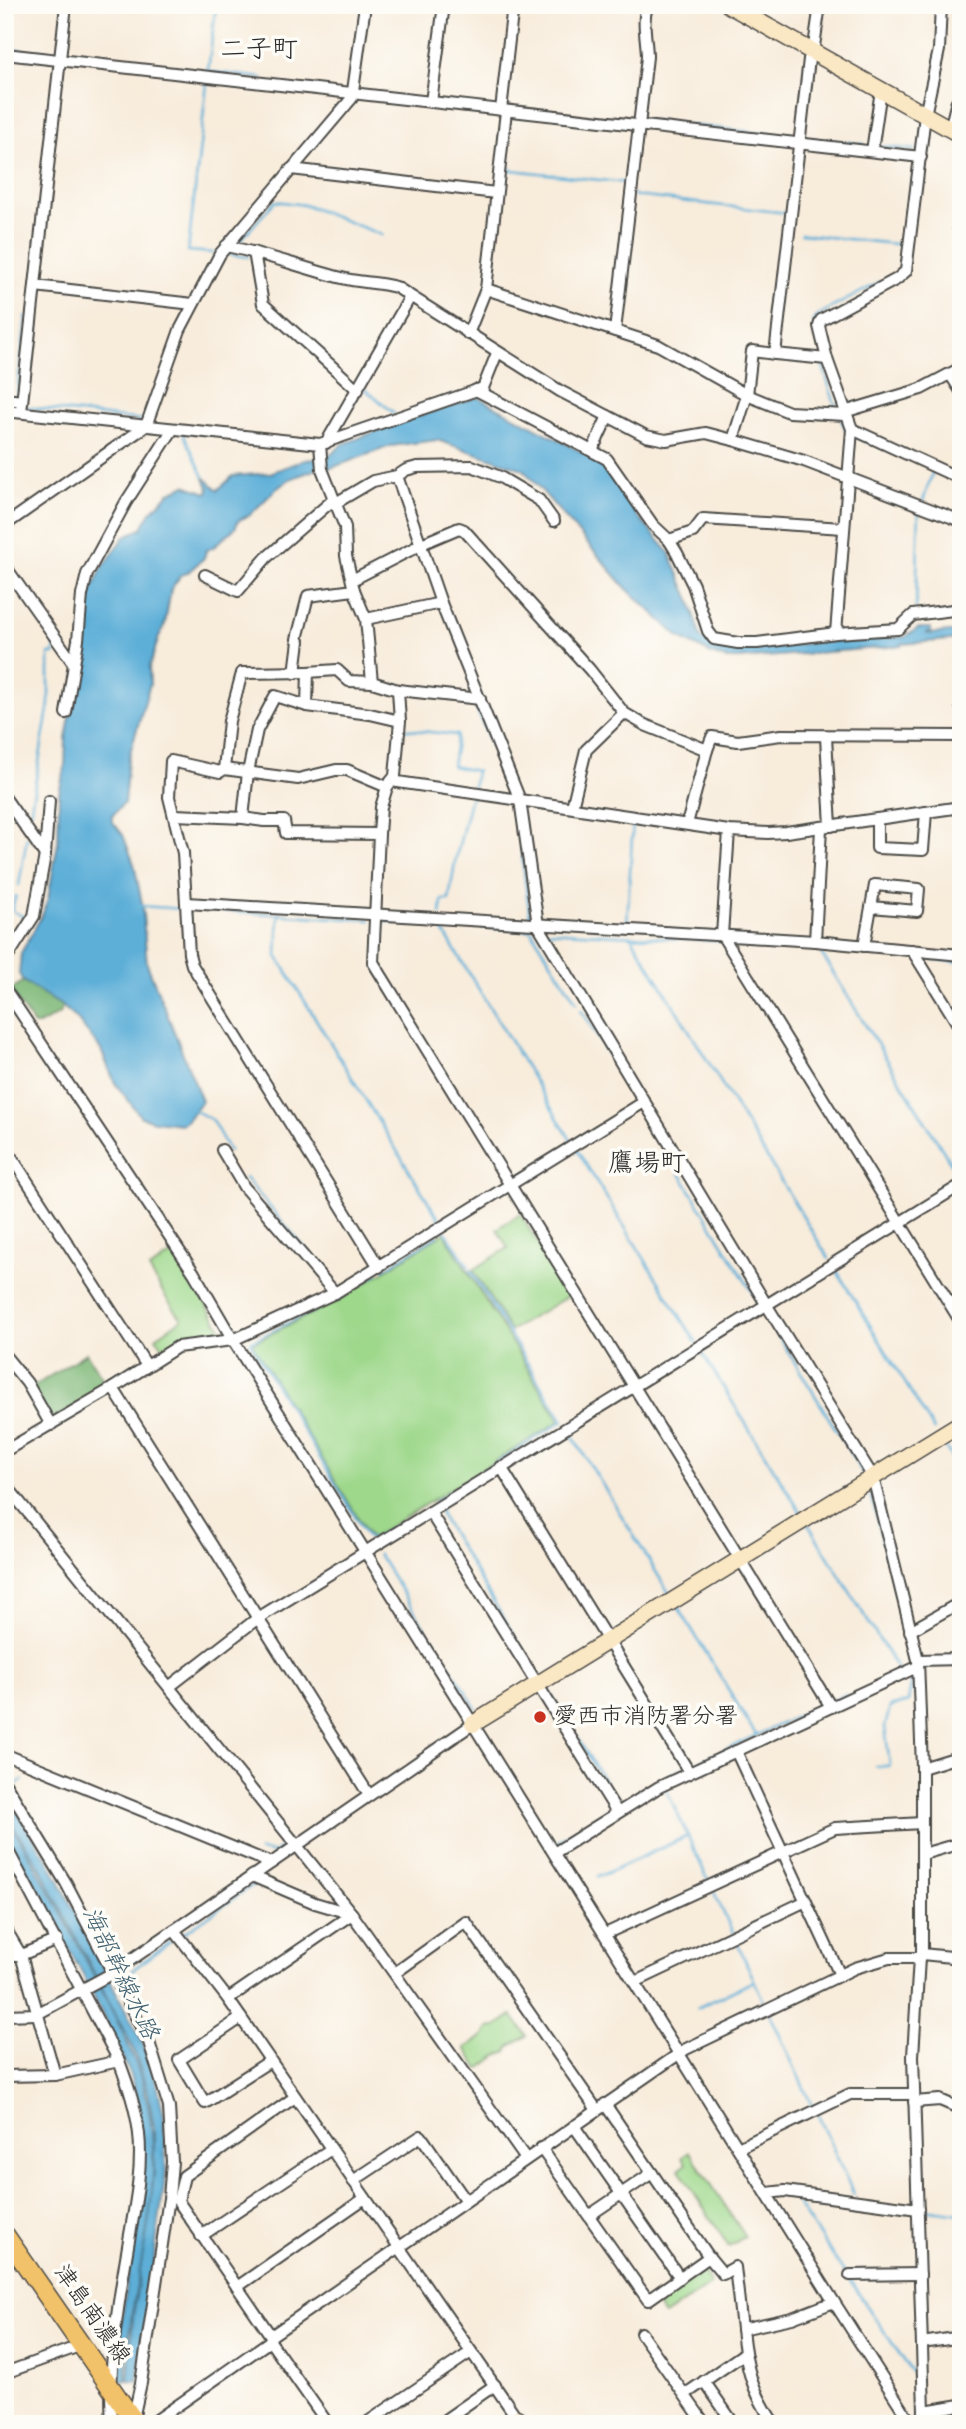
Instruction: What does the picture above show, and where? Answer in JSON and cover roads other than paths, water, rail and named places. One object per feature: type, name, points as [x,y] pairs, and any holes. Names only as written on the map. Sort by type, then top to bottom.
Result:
[{"type":"main road","name":"津島南濃線","points":[[5,2235],[134,2421]]},
{"type":"street","points":[[21,407],[66,5]]},
{"type":"street","points":[[5,525],[146,426],[180,330],[226,246],[354,93],[365,5]]},
{"type":"street","points":[[432,102],[444,5]]},
{"type":"street","points":[[468,334],[486,289],[513,5]]},
{"type":"street","points":[[615,331],[647,49],[643,14],[648,5]]},
{"type":"street","points":[[729,5],[955,132],[957,101],[961,102]]},
{"type":"street","points":[[775,354],[809,59],[813,53],[820,5]]},
{"type":"street","points":[[836,633],[842,528],[852,429],[844,413],[819,326],[821,320],[897,279],[906,271],[925,115],[939,50],[941,5]]},
{"type":"street","points":[[5,54],[921,156]]},
{"type":"street","points":[[872,151],[881,90]]},
{"type":"street","points":[[292,170],[496,193]]},
{"type":"street","points":[[226,246],[346,279],[396,287],[560,391],[646,436],[666,440],[706,433],[733,440],[804,461],[961,522]]},
{"type":"street","points":[[254,252],[263,304],[358,390]]},
{"type":"street","points":[[35,286],[193,304]]},
{"type":"street","points":[[486,289],[658,345],[747,395],[789,412],[844,413],[921,389],[961,368]]},
{"type":"street","points":[[372,682],[366,619],[353,585],[346,556],[345,527],[322,469],[322,447],[358,390],[410,297]]},
{"type":"street","points":[[733,440],[747,395],[752,351],[827,359]]},
{"type":"street","points":[[5,399],[21,407],[146,426],[322,447],[483,388],[497,353]]},
{"type":"street","points":[[950,374],[961,391]]},
{"type":"street","points":[[476,390],[607,459],[653,525],[669,540],[693,585],[708,631],[714,639],[757,643],[836,633],[898,629],[913,615],[961,609]]},
{"type":"street","points":[[5,411],[21,407]]},
{"type":"street","points":[[592,451],[608,416]]},
{"type":"street","points":[[66,713],[87,574],[126,502],[173,429]]},
{"type":"street","points":[[852,429],[961,479]]},
{"type":"street","points":[[205,575],[237,591],[266,558],[333,502],[373,481],[397,476],[417,467],[460,465],[482,468],[538,500],[554,522]]},
{"type":"street","points":[[397,476],[441,603],[520,800],[538,925],[873,1477],[917,1663],[923,1854],[921,1956],[913,2056],[925,2411],[922,2424]]},
{"type":"street","points":[[669,540],[693,532],[703,519],[842,528]]},
{"type":"street","points":[[295,673],[299,641],[297,639],[308,596],[353,585],[420,546],[459,528],[464,530],[590,670],[624,713],[707,750]]},
{"type":"street","points":[[5,566],[74,664]]},
{"type":"street","points":[[366,619],[441,603]]},
{"type":"street","points":[[224,769],[229,721],[242,673],[337,670],[349,681],[372,682],[398,691],[480,699]]},
{"type":"street","points":[[307,706],[308,672]]},
{"type":"street","points":[[398,691],[400,721],[395,776],[389,784],[382,807],[379,834],[373,962],[831,1707]]},
{"type":"street","points":[[243,818],[248,772],[257,730],[275,696],[307,706],[377,715],[400,721]]},
{"type":"street","points":[[961,697],[961,706]]},
{"type":"street","points":[[572,807],[586,750],[624,713]]},
{"type":"street","points":[[687,824],[712,737],[738,741],[781,735],[961,736]]},
{"type":"street","points":[[815,941],[826,827],[826,737]]},
{"type":"street","points":[[379,1267],[192,965],[189,954],[183,853],[169,797],[171,761],[219,772],[224,769],[298,779],[336,770],[348,770],[389,784],[572,807],[729,831],[768,833],[826,827],[961,807]]},
{"type":"street","points":[[5,798],[45,855]]},
{"type":"street","points":[[5,961],[34,916],[45,855],[49,801]]},
{"type":"street","points":[[877,819],[877,848],[923,850],[926,812]]},
{"type":"street","points":[[175,815],[284,821],[286,833],[379,834]]},
{"type":"street","points":[[729,831],[722,935],[961,1322]]},
{"type":"street","points":[[864,946],[875,884],[919,888],[917,911],[871,907]]},
{"type":"street","points":[[187,903],[815,941],[961,955]]},
{"type":"street","points":[[912,950],[961,1029]]},
{"type":"street","points":[[5,990],[194,1273],[365,1552],[912,2424]]},
{"type":"street","points":[[5,1451],[177,1347],[233,1340],[335,1293],[644,1102]]},
{"type":"street","points":[[5,1147],[147,1366]]},
{"type":"street","points":[[222,1150],[244,1187],[335,1293]]},
{"type":"street","points":[[169,1687],[258,1618],[961,1185]]},
{"type":"street","points":[[5,1356],[27,1383],[51,1425]]},
{"type":"street","points":[[113,1388],[369,1795]]},
{"type":"street","points":[[5,2015],[37,2014],[111,1973],[473,1724],[961,1423]]},
{"type":"street","points":[[501,1467],[689,1772]]},
{"type":"street","points":[[5,1484],[352,1914],[526,2159]]},
{"type":"street","points":[[430,1512],[617,1812]]},
{"type":"street","points":[[910,1631],[961,1602]]},
{"type":"street","points":[[554,1853],[617,1812],[689,1772],[831,1707],[917,1663],[961,1659]]},
{"type":"street","points":[[736,1751],[840,1975]]},
{"type":"street","points":[[7,1756],[271,1863]]},
{"type":"street","points":[[922,1768],[961,1756]]},
{"type":"street","points":[[5,1783],[66,1882],[149,2042],[169,2107],[173,2200],[134,2421]]},
{"type":"street","points":[[605,1934],[835,1828],[922,1823]]},
{"type":"street","points":[[923,1854],[961,1843]]},
{"type":"street","points":[[5,1844],[85,1988],[133,2098],[139,2136],[138,2186],[119,2299],[112,2424]]},
{"type":"street","points":[[252,1876],[315,1903],[352,1914]]},
{"type":"street","points":[[635,1982],[806,1901]]},
{"type":"street","points":[[228,1999],[352,1914]]},
{"type":"street","points":[[395,1973],[466,1922],[652,2173],[709,2257],[723,2274],[735,2267],[745,2353],[757,2397],[774,2424]]},
{"type":"street","points":[[5,1928],[21,1955],[55,2075]]},
{"type":"street","points":[[174,1930],[228,1999],[495,2385],[515,2422]]},
{"type":"street","points":[[5,1955],[21,1955],[57,1940]]},
{"type":"street","points":[[151,2424],[398,2247],[680,2054],[855,1968],[889,1958],[961,1958]]},
{"type":"street","points":[[241,2018],[180,2060],[205,2103],[270,2061]]},
{"type":"street","points":[[5,2076],[55,2075],[119,2061]]},
{"type":"street","points":[[738,2148],[850,2094],[940,2100],[961,2109]]},
{"type":"street","points":[[173,2200],[184,2176],[295,2097]]},
{"type":"street","points":[[574,2126],[680,2278]]},
{"type":"street","points":[[353,2181],[421,2136],[466,2201]]},
{"type":"street","points":[[541,2148],[648,2300],[709,2257]]},
{"type":"street","points":[[201,2236],[331,2149]]},
{"type":"street","points":[[590,2215],[652,2173]]},
{"type":"street","points":[[767,2193],[785,2191],[918,2208]]},
{"type":"street","points":[[237,2287],[365,2198]]},
{"type":"street","points":[[173,2200],[237,2287],[328,2424]]},
{"type":"street","points":[[850,2275],[920,2274]]},
{"type":"street","points":[[742,2329],[792,2318],[834,2302]]},
{"type":"street","points":[[641,2333],[705,2424]]},
{"type":"street","points":[[922,2343],[961,2337]]},
{"type":"street","points":[[5,2373],[82,2345]]},
{"type":"street","points":[[365,2424],[471,2352]]},
{"type":"street","points":[[690,2391],[745,2353]]},
{"type":"street","points":[[704,2381],[734,2424]]},
{"type":"street","points":[[439,2424],[495,2385]]},
{"type":"street","points":[[925,2411],[961,2405]]},
{"type":"water","points":[[478,397],[604,464],[637,516],[669,552],[691,602],[701,639],[740,651],[819,642],[905,637],[918,628],[931,628],[931,632],[927,634],[961,631],[961,639],[726,659],[680,638],[627,589],[523,469],[437,440],[391,446],[331,468],[319,468],[290,479],[250,515],[239,520],[235,528],[206,551],[204,558],[181,575],[171,589],[165,624],[149,668],[150,684],[128,760],[124,803],[112,816],[134,864],[142,903],[147,964],[202,1101],[181,1124],[141,1117],[115,1083],[101,1050],[76,1018],[23,981],[19,974],[21,953],[48,899],[58,842],[59,793],[65,767],[66,739],[90,594],[101,570],[125,536],[141,529],[151,512],[169,493],[185,485],[207,493],[209,490],[203,476],[218,490],[233,476],[270,473],[304,460],[327,458],[343,444]]},
{"type":"water","points":[[5,1793],[51,1865],[143,2044],[158,2088],[164,2116],[166,2172],[137,2382],[128,2381],[133,2317],[154,2176],[154,2128],[148,2093],[133,2048],[40,1868],[5,1813]]},
{"type":"water","points":[[5,1815],[47,1886],[113,2013],[136,2063],[150,2114],[153,2143],[151,2201],[130,2329],[126,2381],[119,2381],[120,2329],[141,2194],[136,2095],[128,2069],[91,1990],[26,1870],[5,1837]]},
{"type":"waterway","points":[[208,71],[216,5]]},
{"type":"waterway","points":[[5,48],[56,54]]},
{"type":"waterway","points":[[65,54],[262,78]]},
{"type":"waterway","points":[[207,83],[188,251],[213,253]]},
{"type":"waterway","points":[[643,120],[794,137]]},
{"type":"waterway","points":[[804,138],[864,144]]},
{"type":"waterway","points":[[877,146],[915,150]]},
{"type":"waterway","points":[[504,169],[626,183]]},
{"type":"waterway","points":[[635,194],[787,213]]},
{"type":"waterway","points":[[238,243],[275,201],[305,205],[382,235]]},
{"type":"waterway","points":[[801,234],[904,245]]},
{"type":"waterway","points":[[900,263],[904,248]]},
{"type":"waterway","points":[[226,254],[248,257]]},
{"type":"waterway","points":[[814,326],[814,320],[820,314],[880,282]]},
{"type":"waterway","points":[[17,396],[26,316]]},
{"type":"waterway","points":[[822,363],[836,408]]},
{"type":"waterway","points":[[365,389],[394,413]]},
{"type":"waterway","points":[[5,404],[16,406],[16,403]]},
{"type":"waterway","points":[[26,407],[141,420]]},
{"type":"waterway","points":[[840,418],[847,431]]},
{"type":"waterway","points":[[184,435],[204,477]]},
{"type":"waterway","points":[[857,437],[870,443]]},
{"type":"waterway","points":[[923,501],[933,471]]},
{"type":"waterway","points":[[916,608],[919,508]]},
{"type":"waterway","points":[[28,825],[49,704],[49,654],[54,654],[55,644]]},
{"type":"waterway","points":[[474,703],[506,780]]},
{"type":"waterway","points":[[403,729],[457,735],[452,766],[476,771],[473,789]]},
{"type":"waterway","points":[[441,914],[442,900],[449,900],[471,796]]},
{"type":"waterway","points":[[517,817],[530,918]]},
{"type":"waterway","points":[[627,925],[633,820]]},
{"type":"waterway","points":[[19,885],[27,837]]},
{"type":"waterway","points":[[5,947],[24,917],[11,910],[16,896]]},
{"type":"waterway","points":[[141,906],[183,909]]},
{"type":"waterway","points":[[192,909],[370,920]]},
{"type":"waterway","points":[[279,914],[277,956],[442,1224]]},
{"type":"waterway","points":[[382,921],[531,930],[577,1003]]},
{"type":"waterway","points":[[439,924],[572,1142]]},
{"type":"waterway","points":[[547,931],[721,941]]},
{"type":"waterway","points":[[631,936],[829,1259]]},
{"type":"waterway","points":[[730,942],[845,949],[910,957]]},
{"type":"waterway","points":[[818,948],[960,1178]]},
{"type":"waterway","points":[[922,958],[961,962]]},
{"type":"waterway","points":[[581,1010],[636,1100]]},
{"type":"waterway","points":[[192,1107],[212,1120],[229,1151]]},
{"type":"waterway","points":[[642,1111],[757,1300],[756,1304]]},
{"type":"waterway","points":[[577,1150],[696,1342]]},
{"type":"waterway","points":[[245,1178],[338,1287]]},
{"type":"waterway","points":[[445,1231],[468,1266]]},
{"type":"waterway","points":[[384,1269],[437,1236]]},
{"type":"waterway","points":[[835,1268],[934,1430]]},
{"type":"waterway","points":[[435,1502],[563,1421],[470,1270]]},
{"type":"waterway","points":[[378,1273],[338,1298],[250,1342],[368,1538],[373,1539],[403,1522]]},
{"type":"waterway","points":[[761,1313],[765,1314],[864,1475]]},
{"type":"waterway","points":[[701,1351],[801,1513]]},
{"type":"waterway","points":[[570,1432],[669,1593]]},
{"type":"waterway","points":[[942,1442],[961,1472]]},
{"type":"waterway","points":[[869,1487],[903,1622]]},
{"type":"waterway","points":[[441,1511],[440,1514],[537,1673]]},
{"type":"waterway","points":[[808,1524],[898,1670]]},
{"type":"waterway","points":[[378,1554],[476,1708]]},
{"type":"waterway","points":[[677,1605],[756,1735]]},
{"type":"waterway","points":[[876,1766],[890,1766],[885,1727],[890,1707],[908,1702],[913,1675]]},
{"type":"waterway","points":[[546,1687],[605,1783]]},
{"type":"waterway","points":[[832,1701],[847,1694]]},
{"type":"waterway","points":[[690,1766],[824,1704]]},
{"type":"waterway","points":[[619,1804],[682,1768]]},
{"type":"waterway","points":[[16,1784],[23,1780]]},
{"type":"waterway","points":[[666,1789],[709,1882]]},
{"type":"waterway","points":[[555,1843],[608,1810]]},
{"type":"waterway","points":[[598,1877],[688,1836]]},
{"type":"waterway","points":[[260,1851],[275,1853],[287,1841]]},
{"type":"waterway","points":[[183,1934],[253,1885]]},
{"type":"waterway","points":[[712,1888],[733,1933]]},
{"type":"waterway","points":[[735,1938],[765,2004]]},
{"type":"waterway","name":"海部幹線水路","points":[[138,2010],[125,1980],[135,1968],[170,1942]]},
{"type":"waterway","points":[[697,2008],[754,1981]]},
{"type":"waterway","points":[[956,2014],[961,2006]]},
{"type":"waterway","points":[[770,2014],[813,2108]]},
{"type":"waterway","points":[[818,2115],[854,2195]]},
{"type":"waterway","points":[[797,2203],[918,2381]]},
{"type":"waterway","points":[[923,2209],[961,2214]]},
{"type":"waterway","points":[[931,2412],[936,2424]]},
{"type":"place","name":"愛西市消防署分署","points":[[540,1717]]},
{"type":"district","name":"二子町","points":[[259,51]]},
{"type":"district","name":"鷹場町","points":[[647,1165]]}]
